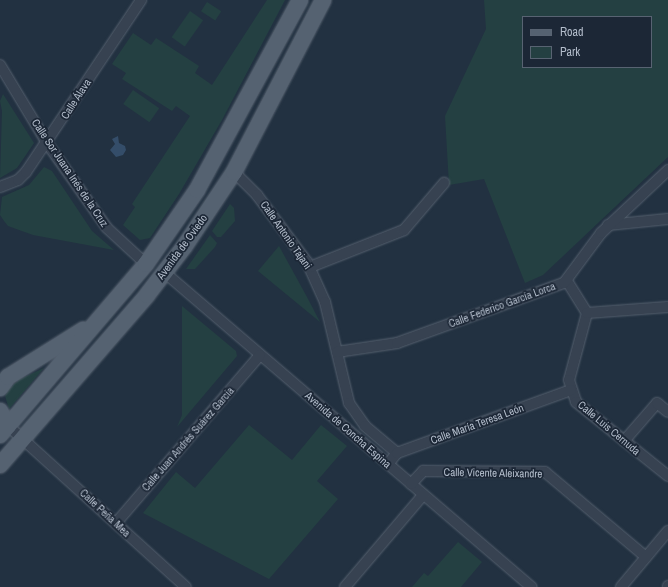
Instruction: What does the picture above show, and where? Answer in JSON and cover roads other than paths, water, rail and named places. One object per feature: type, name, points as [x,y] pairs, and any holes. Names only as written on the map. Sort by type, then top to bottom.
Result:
[{"type":"main road","name":"Avenida de Oviedo","points":[[3,427],[100,319],[146,264],[197,190],[300,0]]},
{"type":"main road","name":"Avenida de Oviedo","points":[[0,465],[164,272],[234,172],[323,0]]},
{"type":"main road","name":"Avenida de Oviedo","points":[[0,388],[8,377],[100,319]]},
{"type":"main road","points":[[0,411],[3,427]]},
{"type":"street","name":"Calle Álava","points":[[0,187],[18,180],[47,143],[141,0]]},
{"type":"street","name":"Calle Sor Juana Inés de la Cruz","points":[[0,65],[47,143],[107,228],[146,264]]},
{"type":"street","name":"Calle Federico García Lorca","points":[[337,352],[397,343],[567,281],[593,242],[608,225],[668,170]]},
{"type":"street","name":"Calle Antonio Tajani","points":[[234,172],[258,195],[310,267],[325,302],[350,403],[355,413],[369,430],[397,453]]},
{"type":"street","points":[[310,267],[404,230],[444,183]]},
{"type":"street","points":[[608,225],[668,219]]},
{"type":"street","name":"Avenida de Concha Espina","points":[[164,272],[532,587]]},
{"type":"street","points":[[567,281],[586,312],[668,308]]},
{"type":"street","points":[[653,308],[668,316]]},
{"type":"street","name":"Calle Luis Cernuda","points":[[586,312],[569,380],[576,402],[668,476]]},
{"type":"street","name":"Calle Juan Andrés Suárez García","points":[[116,523],[260,355]]},
{"type":"street","name":"Calle María Teresa León","points":[[397,453],[571,390]]},
{"type":"street","points":[[624,440],[657,403],[668,412]]},
{"type":"street","name":"Calle Peña Mea","points":[[3,427],[24,438],[186,587]]},
{"type":"street","points":[[388,464],[397,453]]},
{"type":"street","name":"Calle Vicente Aleixandre","points":[[411,484],[423,471],[546,472],[646,557]]},
{"type":"street","points":[[345,587],[423,494]]},
{"type":"street","points":[[620,587],[668,530]]},
{"type":"water","points":[[118,136],[119,143],[125,146],[126,150],[123,155],[116,157],[110,150],[115,144],[112,139]]}]
